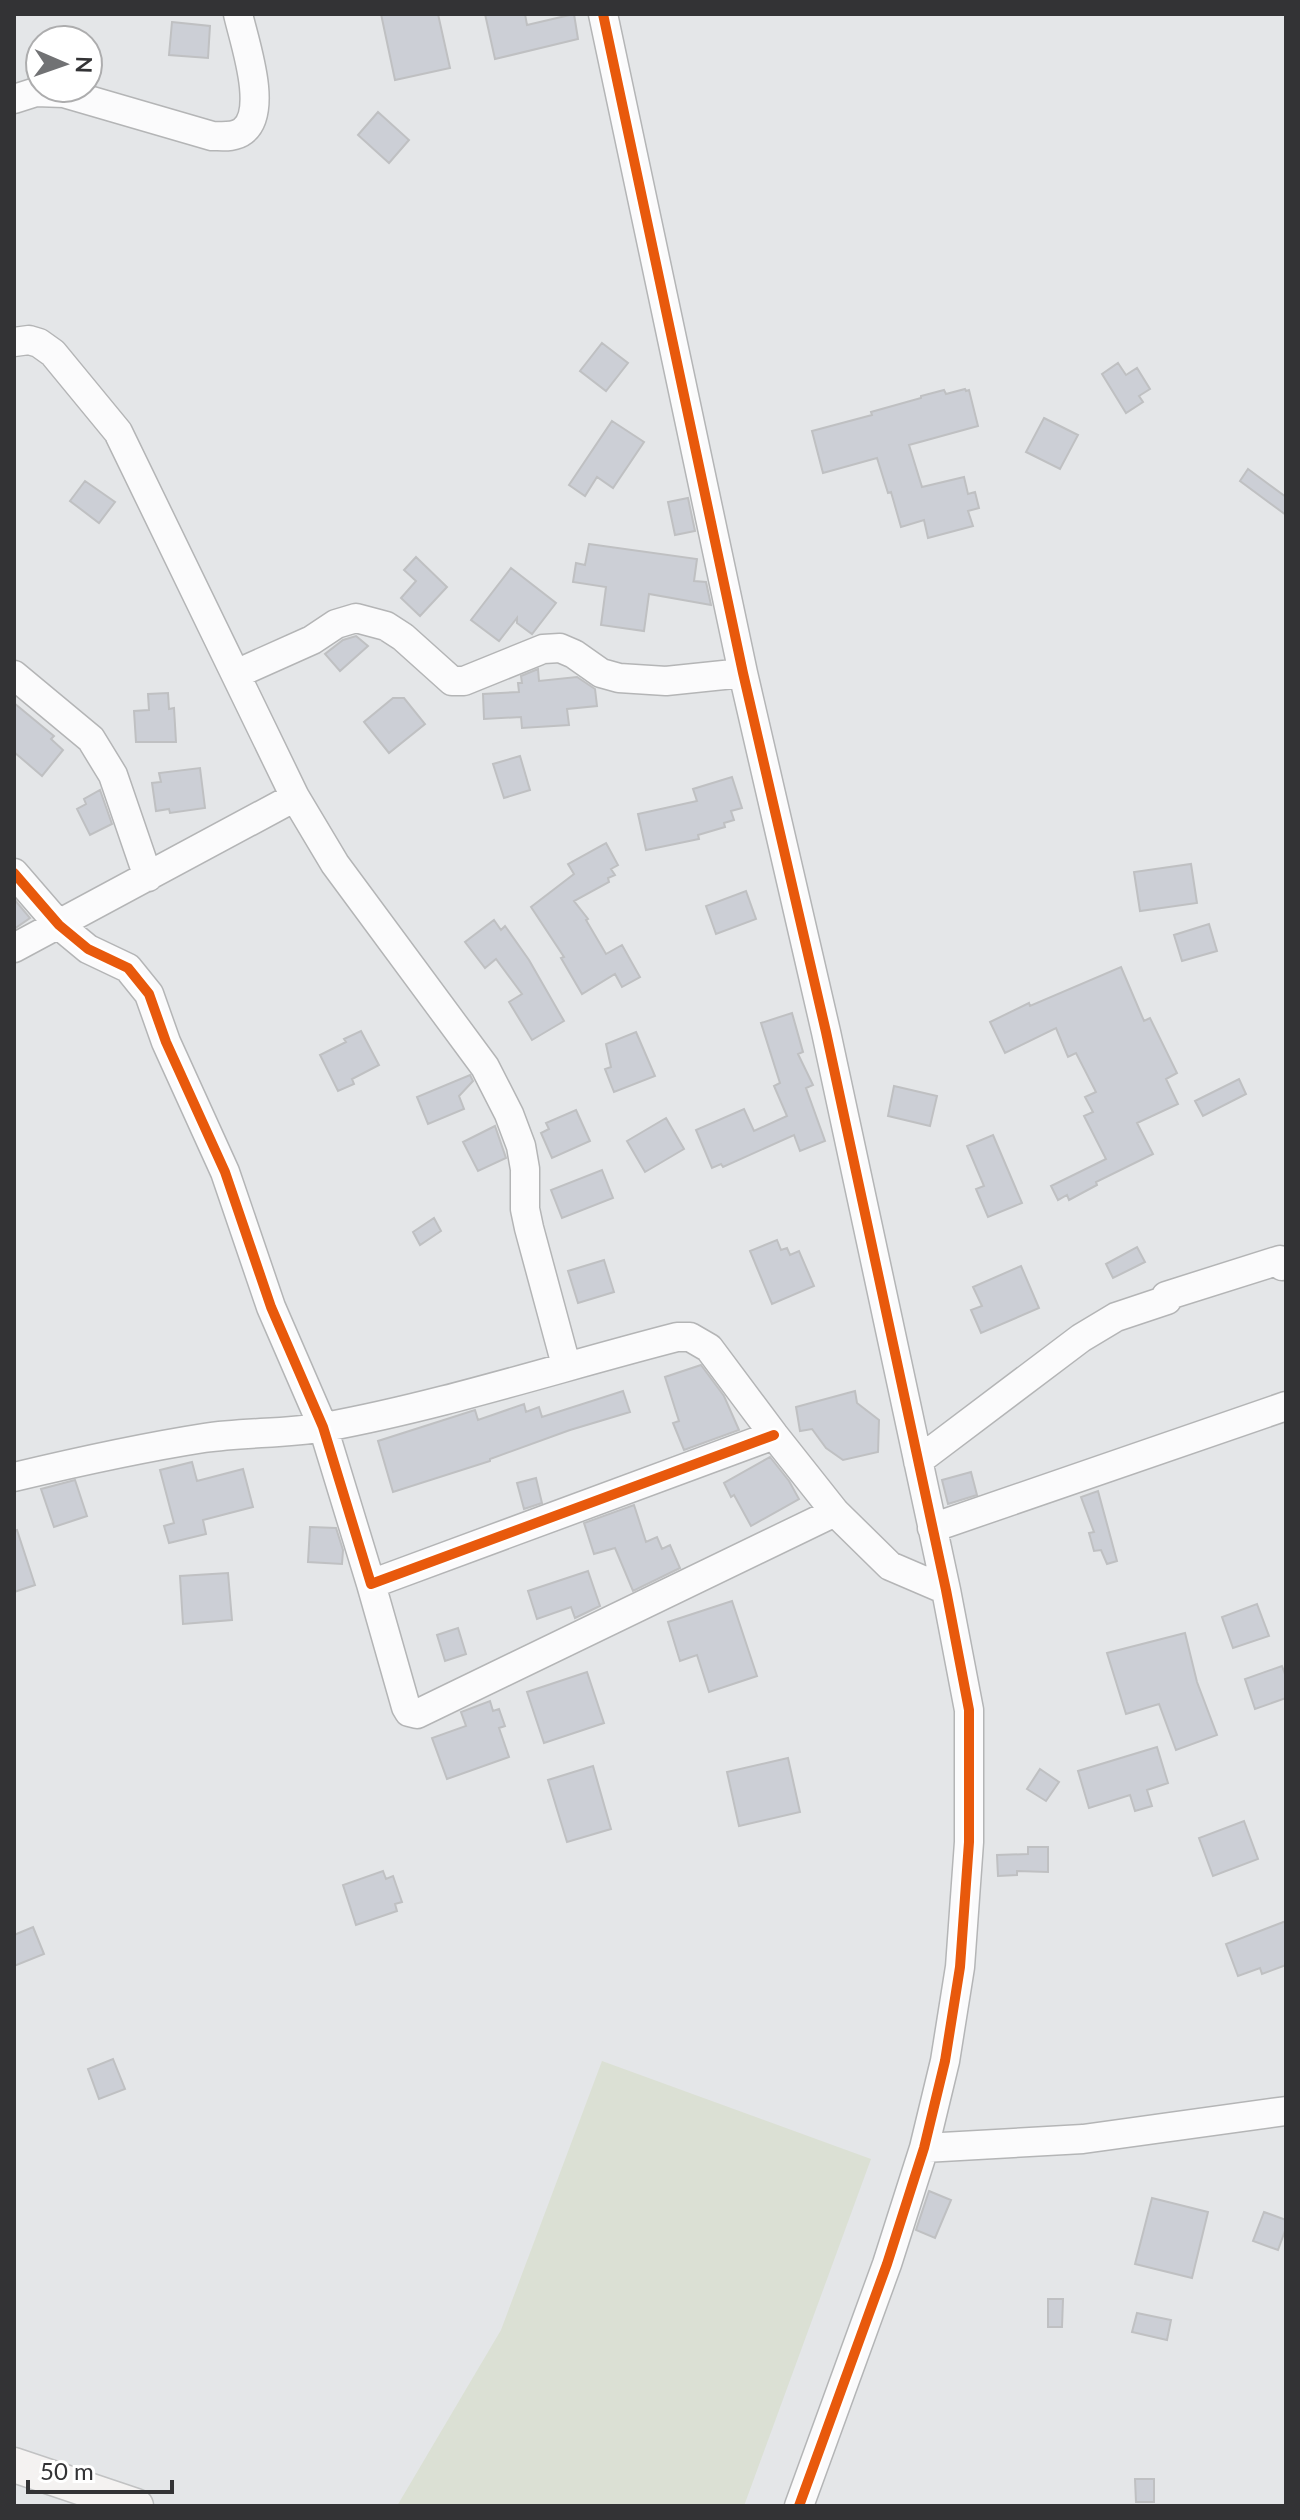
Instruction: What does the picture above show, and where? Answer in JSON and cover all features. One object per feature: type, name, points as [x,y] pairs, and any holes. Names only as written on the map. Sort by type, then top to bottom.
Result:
[{"type":"main road","points":[[14,2465],[136,2506]]},
{"type":"street","points":[[14,99],[36,92],[64,93],[212,136],[233,136],[249,124],[256,97],[238,14]]},
{"type":"street","points":[[603,14],[743,673],[826,1032],[969,1710],[969,1842],[960,1967],[945,2061],[924,2148],[887,2264],[799,2506]]},
{"type":"street","points":[[14,342],[29,340],[53,353],[118,432],[295,797],[335,864],[485,1067],[521,1146],[525,1169],[525,1209],[566,1365]]},
{"type":"street","points":[[236,674],[312,640],[336,624],[356,618],[386,626],[403,637],[452,681],[464,681],[552,648],[574,654],[601,673],[619,678],[666,681],[743,673]]},
{"type":"street","points":[[14,675],[91,739],[113,775],[148,877]]},
{"type":"street","points":[[14,948],[295,797]]},
{"type":"street","points":[[14,873],[59,925],[88,949],[128,968],[149,994],[166,1042],[225,1172],[271,1307],[323,1427],[409,1712],[417,1714],[835,1512]]},
{"type":"street","points":[[918,1461],[1081,1338],[1116,1317],[1167,1300],[1166,1296],[1280,1260],[1282,1266]]},
{"type":"street","points":[[14,1477],[205,1438],[323,1427],[471,1393],[677,1337],[690,1337],[709,1348],[835,1512],[890,1566],[946,1590]]},
{"type":"street","points":[[932,1528],[1286,1406]]},
{"type":"street","points":[[371,1584],[774,1435]]},
{"type":"street","points":[[924,2148],[1083,2139],[1286,2111]]},
{"type":"shaded area","points":[[602,2061],[871,2159],[744,2506],[397,2506],[501,2330]]},
{"type":"building","points":[[381,14],[438,14],[450,68],[395,80]]},
{"type":"building","points":[[485,14],[525,14],[527,25],[574,14],[578,39],[495,59]]},
{"type":"building","points":[[172,22],[210,26],[208,58],[169,55]]},
{"type":"building","points":[[378,112],[409,140],[389,163],[358,135]]},
{"type":"building","points":[[602,343],[628,363],[606,391],[580,371]]},
{"type":"building","points":[[1118,363],[1126,375],[1137,368],[1150,389],[1139,396],[1143,402],[1126,413],[1102,374]]},
{"type":"building","points":[[969,390],[978,426],[909,445],[922,487],[964,477],[968,494],[975,492],[979,508],[968,511],[973,526],[928,538],[924,520],[901,527],[877,458],[823,473],[812,431],[872,415],[871,412],[921,396]]},
{"type":"building","points":[[1044,418],[1078,435],[1060,469],[1026,452]]},
{"type":"building","points":[[612,421],[644,442],[613,488],[597,477],[585,496],[569,485]]},
{"type":"building","points":[[1248,469],[1286,497],[1286,515],[1240,481]]},
{"type":"building","points":[[85,481],[115,502],[99,523],[70,501]]},
{"type":"building","points":[[688,498],[695,531],[675,535],[668,502]]},
{"type":"building","points":[[589,544],[697,559],[694,581],[706,582],[711,605],[649,594],[644,631],[601,625],[606,587],[573,582],[576,563],[585,565]]},
{"type":"building","points":[[416,557],[447,587],[420,616],[401,598],[416,581],[404,570]]},
{"type":"building","points":[[511,568],[556,603],[532,634],[517,623],[517,618],[499,641],[471,620]]},
{"type":"building","points":[[356,636],[368,646],[340,671],[325,654],[343,640]]},
{"type":"building","points":[[538,669],[539,681],[577,677],[595,689],[597,706],[567,709],[569,725],[522,728],[521,717],[484,719],[483,694],[519,692],[521,676]]},
{"type":"building","points":[[168,693],[169,709],[174,708],[176,742],[136,742],[134,711],[149,710],[148,694]]},
{"type":"building","points":[[393,698],[404,698],[425,724],[389,753],[364,722]]},
{"type":"building","points":[[14,703],[54,736],[51,739],[63,750],[42,776],[14,752]]},
{"type":"building","points":[[520,756],[530,790],[504,798],[493,764]]},
{"type":"building","points":[[200,768],[205,808],[170,813],[169,809],[156,811],[152,783],[161,782],[159,773]]},
{"type":"building","points":[[732,777],[742,808],[731,811],[734,820],[724,823],[725,827],[698,835],[699,839],[646,850],[638,814],[697,801],[693,789]]},
{"type":"building","points":[[100,790],[112,824],[90,835],[77,809],[86,804],[84,799]]},
{"type":"building","points":[[606,843],[618,865],[611,869],[615,875],[608,878],[609,882],[574,901],[588,919],[606,954],[622,945],[640,977],[622,987],[615,974],[582,994],[561,958],[564,957],[531,907],[574,874],[568,864]]},
{"type":"building","points":[[1191,864],[1197,903],[1140,911],[1134,872]]},
{"type":"building","points":[[746,891],[756,919],[716,934],[706,906]]},
{"type":"building","points":[[14,899],[30,918],[14,929]]},
{"type":"building","points":[[494,920],[501,930],[505,926],[529,960],[564,1021],[532,1040],[509,1002],[522,994],[496,959],[485,968],[465,942]]},
{"type":"building","points":[[1209,924],[1217,951],[1182,961],[1174,935]]},
{"type":"building","points":[[1121,967],[1144,1021],[1150,1018],[1177,1073],[1166,1079],[1178,1104],[1137,1123],[1153,1154],[1096,1182],[1097,1185],[1069,1200],[1067,1195],[1058,1200],[1051,1186],[1106,1159],[1084,1116],[1093,1112],[1085,1097],[1096,1092],[1076,1053],[1068,1057],[1056,1028],[1005,1053],[990,1022],[1029,1003],[1030,1006]]},
{"type":"building","points":[[792,1013],[803,1052],[798,1054],[813,1085],[806,1088],[825,1141],[800,1151],[794,1135],[723,1167],[721,1164],[712,1168],[696,1130],[744,1109],[754,1131],[787,1116],[774,1086],[780,1083],[761,1023]]},
{"type":"building","points":[[361,1031],[379,1065],[352,1079],[354,1084],[338,1091],[320,1055]]},
{"type":"building","points":[[636,1032],[655,1076],[614,1092],[605,1069],[611,1067],[606,1044]]},
{"type":"building","points":[[470,1075],[473,1081],[459,1096],[464,1109],[428,1124],[417,1097]]},
{"type":"building","points":[[1239,1079],[1246,1094],[1203,1116],[1195,1101]]},
{"type":"building","points":[[894,1086],[937,1096],[930,1126],[888,1116]]},
{"type":"building","points":[[576,1110],[590,1141],[552,1158],[541,1133],[549,1129],[546,1123]]},
{"type":"building","points":[[666,1118],[684,1149],[645,1172],[627,1141]]},
{"type":"building","points":[[495,1126],[506,1158],[478,1171],[463,1142]]},
{"type":"building","points":[[993,1135],[1022,1203],[988,1217],[976,1189],[984,1186],[967,1146]]},
{"type":"building","points":[[602,1170],[613,1198],[562,1218],[551,1190]]},
{"type":"building","points":[[434,1218],[441,1231],[420,1245],[413,1232]]},
{"type":"building","points":[[777,1240],[781,1250],[787,1248],[790,1255],[799,1251],[814,1286],[772,1304],[750,1251]]},
{"type":"building","points":[[1137,1247],[1145,1262],[1113,1278],[1106,1264]]},
{"type":"building","points":[[604,1260],[614,1292],[578,1303],[568,1271]]},
{"type":"building","points":[[1021,1266],[1039,1308],[981,1333],[971,1310],[982,1306],[973,1287]]},
{"type":"building","points":[[701,1365],[724,1396],[739,1430],[684,1450],[673,1423],[679,1421],[665,1377]]},
{"type":"building","points":[[623,1391],[630,1412],[393,1492],[378,1441],[475,1410],[478,1420],[524,1404],[526,1412],[539,1407],[542,1417]]},
{"type":"building","points":[[855,1391],[857,1403],[879,1420],[878,1452],[843,1460],[826,1448],[812,1429],[800,1431],[796,1407]]},
{"type":"building","points":[[770,1457],[799,1499],[751,1526],[724,1483]]},
{"type":"building","points":[[192,1462],[197,1481],[243,1469],[253,1507],[203,1520],[206,1534],[169,1543],[164,1526],[174,1523],[160,1470]]},
{"type":"building","points":[[971,1472],[977,1495],[948,1504],[942,1480]]},
{"type":"building","points":[[536,1478],[542,1503],[524,1509],[517,1483]]},
{"type":"building","points":[[75,1480],[87,1516],[54,1527],[41,1489]]},
{"type":"building","points":[[1098,1491],[1117,1561],[1107,1564],[1101,1550],[1094,1551],[1089,1533],[1094,1532],[1081,1497]]},
{"type":"building","points":[[634,1505],[646,1542],[657,1537],[662,1549],[670,1545],[680,1568],[633,1591],[615,1548],[594,1554],[584,1523]]},
{"type":"building","points":[[310,1527],[336,1528],[343,1550],[342,1564],[308,1562]]},
{"type":"building","points":[[17,1530],[35,1585],[14,1592],[14,1531]]},
{"type":"building","points":[[588,1571],[600,1606],[575,1618],[571,1607],[537,1619],[528,1591]]},
{"type":"building","points":[[228,1573],[232,1620],[183,1624],[180,1576]]},
{"type":"building","points":[[732,1601],[757,1676],[709,1692],[697,1655],[680,1661],[668,1622]]},
{"type":"building","points":[[1257,1604],[1269,1636],[1233,1648],[1222,1617]]},
{"type":"building","points":[[458,1628],[466,1654],[445,1661],[437,1635]]},
{"type":"building","points":[[1185,1633],[1197,1682],[1217,1735],[1176,1750],[1159,1704],[1126,1714],[1107,1653]]},
{"type":"building","points":[[1282,1666],[1286,1677],[1286,1698],[1255,1709],[1245,1679]]},
{"type":"building","points":[[587,1672],[604,1723],[544,1743],[527,1692]]},
{"type":"building","points":[[490,1701],[493,1711],[499,1709],[505,1726],[499,1728],[509,1757],[447,1779],[432,1738],[466,1726],[461,1712]]},
{"type":"building","points":[[1157,1747],[1168,1783],[1147,1790],[1152,1806],[1135,1811],[1130,1795],[1089,1808],[1078,1771]]},
{"type":"building","points":[[788,1758],[800,1812],[739,1826],[727,1772]]},
{"type":"building","points":[[593,1766],[611,1829],[567,1842],[548,1780]]},
{"type":"building","points":[[1040,1769],[1059,1782],[1046,1801],[1027,1789]]},
{"type":"building","points":[[1244,1821],[1258,1859],[1213,1876],[1199,1838]]},
{"type":"building","points":[[1028,1847],[1048,1847],[1048,1872],[1017,1871],[1017,1875],[998,1876],[997,1855],[1028,1854]]},
{"type":"building","points":[[383,1871],[386,1879],[393,1876],[402,1902],[395,1904],[397,1911],[356,1925],[343,1885]]},
{"type":"building","points":[[1286,1921],[1286,1965],[1262,1974],[1260,1968],[1238,1976],[1226,1944]]},
{"type":"building","points":[[33,1927],[44,1954],[14,1966],[14,1935]]},
{"type":"building","points":[[113,2059],[125,2089],[99,2099],[88,2069]]},
{"type":"building","points":[[929,2191],[951,2200],[935,2238],[916,2230]]},
{"type":"building","points":[[1152,2198],[1208,2212],[1192,2278],[1135,2264]]},
{"type":"building","points":[[1264,2212],[1286,2220],[1278,2250],[1253,2241]]},
{"type":"building","points":[[1048,2299],[1063,2299],[1062,2327],[1048,2327]]},
{"type":"building","points":[[1137,2313],[1171,2320],[1167,2340],[1132,2332]]},
{"type":"building","points":[[1135,2479],[1154,2479],[1154,2502],[1136,2502]]},
{"type":"cycle path","points":[[603,14],[743,673],[826,1032],[969,1710],[969,1842],[960,1967],[945,2061],[924,2148],[887,2264],[799,2506]]},
{"type":"cycle path","points":[[14,873],[59,925],[88,949],[128,968],[149,994],[166,1042],[225,1172],[271,1307],[323,1427],[371,1584],[774,1435]]}]
